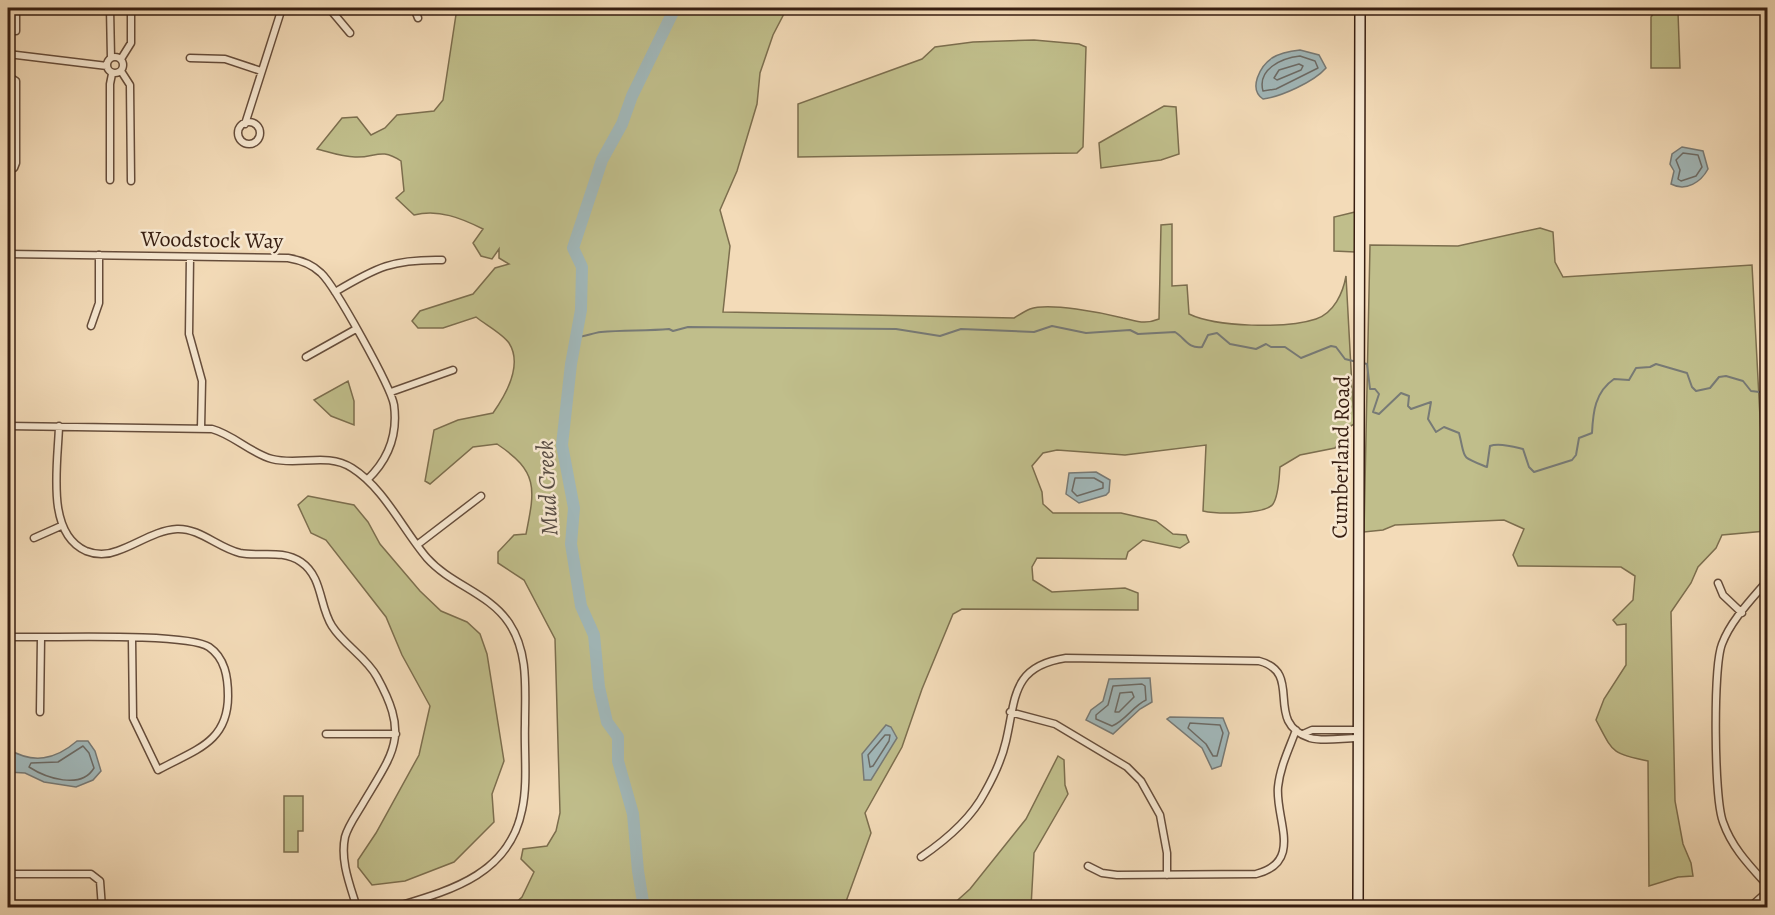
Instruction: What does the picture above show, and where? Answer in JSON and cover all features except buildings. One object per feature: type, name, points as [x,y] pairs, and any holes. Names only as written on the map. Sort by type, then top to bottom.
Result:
[{"type":"main road","name":"Cumberland Road","points":[[1358,908],[1360,8]]},
{"type":"street","points":[[8,31],[16,31],[16,8]]},
{"type":"street","points":[[106,66],[111,58],[110,8]]},
{"type":"street","points":[[120,59],[131,43],[131,8]]},
{"type":"street","points":[[244,124],[282,8]]},
{"type":"street","points":[[329,8],[351,33]]},
{"type":"street","points":[[414,8],[418,18]]},
{"type":"street","points":[[8,54],[106,66],[112,74],[110,84],[110,180]]},
{"type":"street","points":[[111,58],[120,59]]},
{"type":"street","points":[[190,58],[225,59],[261,71]]},
{"type":"street","points":[[112,74],[121,71],[124,66],[120,59]]},
{"type":"street","points":[[121,71],[130,85],[132,181]]},
{"type":"street","points":[[8,76],[16,81],[16,164],[14,168],[8,169]]},
{"type":"street","name":"Woodstock Way","points":[[8,254],[296,259],[312,266],[322,273],[335,292],[391,392],[395,425],[391,444],[382,463],[367,480]]},
{"type":"street","points":[[91,326],[99,303],[99,255]]},
{"type":"street","points":[[190,257],[189,334],[202,381],[201,428]]},
{"type":"street","points":[[335,292],[386,264],[407,260],[442,260]]},
{"type":"street","points":[[306,357],[356,329]]},
{"type":"street","points":[[391,392],[453,370]]},
{"type":"street","points":[[8,426],[201,428],[230,435],[270,459],[338,461],[351,467],[367,480],[437,568],[502,613],[517,636],[525,673],[524,801],[512,838],[498,858],[483,872],[460,886],[392,908]]},
{"type":"street","points":[[59,426],[58,508],[61,526],[75,544],[98,554],[117,552],[177,529],[191,531],[238,553],[283,554],[296,559],[307,567],[315,578],[333,628],[378,677],[393,712],[396,734],[393,753],[346,836],[344,862],[357,908]]},
{"type":"street","points":[[417,545],[481,496]]},
{"type":"street","points":[[34,538],[61,526]]},
{"type":"street","points":[[1767,580],[1724,637],[1719,653],[1717,795],[1722,820],[1731,841],[1767,886]]},
{"type":"street","points":[[1718,583],[1723,595],[1742,613]]},
{"type":"street","points":[[8,638],[186,639],[202,643],[218,655],[227,675],[228,710],[218,734],[206,744],[158,770],[133,718],[132,639]]},
{"type":"street","points":[[40,712],[41,638]]},
{"type":"street","points":[[921,857],[950,834],[984,794],[1002,756],[1015,693],[1036,668],[1051,661],[1066,658],[1259,660],[1273,666],[1282,678],[1285,715],[1296,730],[1303,734],[1312,730],[1357,734]]},
{"type":"street","points":[[1010,712],[1062,728],[1084,744],[1127,767],[1141,781],[1161,815],[1167,853],[1167,875]]},
{"type":"street","points":[[1088,866],[1109,874],[1167,875],[1256,874],[1274,865],[1283,851],[1285,841],[1277,798],[1278,786],[1296,730]]},
{"type":"street","points":[[326,734],[396,734]]},
{"type":"street","points":[[8,874],[91,874],[100,881],[102,908]]},
{"type":"street","points":[[1749,908],[1767,891]]},
{"type":"shaded area","points":[[457,8],[787,8],[773,35],[760,73],[757,104],[737,171],[720,210],[730,246],[723,312],[1014,318],[1030,309],[1050,307],[1076,309],[1149,322],[1159,319],[1161,225],[1172,224],[1172,286],[1187,285],[1189,314],[1201,318],[1216,322],[1251,325],[1287,324],[1316,319],[1328,312],[1337,302],[1346,276],[1354,424],[1346,429],[1335,448],[1300,455],[1280,467],[1278,491],[1273,504],[1268,508],[1251,512],[1203,511],[1206,445],[1125,455],[1057,450],[1043,453],[1032,466],[1042,492],[1043,504],[1053,513],[1121,513],[1156,521],[1173,534],[1186,535],[1189,542],[1180,548],[1143,540],[1128,552],[1126,559],[1037,558],[1032,567],[1033,580],[1052,592],[1125,588],[1138,593],[1138,610],[962,609],[953,614],[922,689],[902,747],[865,813],[871,833],[844,907],[511,907],[522,897],[534,872],[521,859],[523,849],[547,846],[556,831],[560,813],[555,639],[524,580],[498,563],[498,552],[514,535],[526,534],[531,505],[531,483],[521,464],[497,444],[473,447],[430,484],[425,481],[434,430],[458,420],[493,413],[511,380],[513,352],[503,336],[476,317],[443,328],[418,328],[412,321],[420,311],[473,294],[495,268],[509,264],[499,258],[499,249],[492,259],[481,256],[473,243],[483,229],[466,221],[441,214],[414,215],[396,198],[404,191],[401,161],[383,154],[350,157],[317,149],[342,118],[357,117],[371,135],[385,128],[397,115],[434,111],[443,100]]},
{"type":"shaded area","points":[[1662,8],[1673,8],[1678,12],[1680,68],[1651,68],[1651,17],[1655,11]]},
{"type":"shaded area","points":[[1034,40],[1079,44],[1086,47],[1083,147],[1077,153],[798,157],[798,104],[922,59],[935,47],[973,42]]},
{"type":"shaded area","points":[[1164,106],[1176,107],[1179,154],[1161,160],[1101,168],[1099,143]]},
{"type":"shaded area","points":[[1355,212],[1355,252],[1334,251],[1334,217]]},
{"type":"shaded area","points":[[1540,228],[1553,232],[1555,262],[1563,277],[1752,265],[1766,531],[1722,535],[1716,548],[1698,567],[1691,583],[1671,612],[1675,801],[1683,844],[1691,863],[1693,876],[1678,877],[1649,886],[1648,761],[1627,756],[1615,750],[1596,720],[1604,699],[1626,665],[1626,624],[1617,625],[1613,620],[1633,600],[1635,576],[1621,567],[1518,566],[1513,555],[1524,529],[1504,520],[1395,525],[1383,530],[1364,532],[1370,245],[1458,246]]},
{"type":"shaded area","points":[[348,381],[354,401],[354,425],[331,416],[314,400]]},
{"type":"shaded area","points":[[308,496],[354,505],[368,522],[380,544],[420,591],[441,611],[467,622],[480,634],[487,654],[504,761],[492,794],[494,822],[454,862],[405,881],[372,885],[358,867],[358,860],[376,833],[419,755],[430,706],[402,655],[386,617],[326,540],[311,533],[298,505]]},
{"type":"shaded area","points":[[1058,756],[1064,760],[1065,785],[1068,794],[1034,853],[1031,907],[950,907],[970,889],[1026,819]]},
{"type":"shaded area","points":[[284,796],[303,796],[303,831],[298,831],[298,852],[284,852]]},
{"type":"water","points":[[1300,50],[1319,55],[1326,68],[1296,88],[1263,99],[1256,90],[1256,84],[1263,66],[1275,56]]},
{"type":"water","points":[[1682,147],[1703,151],[1708,169],[1697,182],[1682,187],[1671,184],[1674,171],[1670,164],[1672,154]]},
{"type":"water","points":[[1096,472],[1110,480],[1109,492],[1106,495],[1079,503],[1066,494],[1069,473]]},
{"type":"water","points":[[1150,678],[1152,702],[1140,709],[1113,734],[1086,720],[1091,710],[1103,701],[1109,679]]},
{"type":"water","points":[[1170,717],[1223,718],[1229,733],[1221,766],[1212,769],[1202,748],[1167,719]]},
{"type":"water","points":[[886,725],[891,727],[897,738],[871,780],[864,780],[862,754]]},
{"type":"water","points":[[77,741],[88,741],[95,751],[101,771],[93,780],[76,787],[44,782],[25,773],[8,772],[8,749],[26,757],[44,758],[60,752]]},
{"type":"waterway","name":"Mud Creek","points":[[644,908],[633,814],[618,761],[618,737],[607,722],[599,687],[594,635],[581,606],[571,544],[574,508],[562,445],[571,364],[581,310],[582,267],[573,248],[602,160],[622,124],[632,96],[675,8]]},
{"type":"waterway","points":[[577,337],[601,332],[669,329],[673,331],[688,327],[896,329],[940,336],[961,329],[1034,332],[1052,326],[1086,333],[1130,330],[1138,334],[1175,332],[1190,345],[1197,347],[1202,347],[1208,335],[1217,333],[1230,344],[1256,349],[1266,344],[1271,347],[1285,347],[1301,358],[1331,346],[1336,347],[1345,359],[1357,362]]},
{"type":"waterway","points":[[1363,363],[1367,364],[1370,389],[1375,389],[1379,394],[1373,412],[1379,414],[1401,393],[1409,396],[1408,406],[1411,409],[1431,402],[1428,419],[1436,432],[1444,427],[1459,433],[1465,456],[1468,459],[1487,467],[1490,446],[1498,444],[1511,446],[1523,449],[1529,467],[1534,472],[1572,460],[1576,455],[1579,438],[1592,433],[1594,410],[1603,390],[1614,379],[1629,380],[1636,368],[1656,364],[1687,373],[1696,391],[1710,388],[1719,377],[1726,376],[1743,381],[1751,391],[1768,393]]}]
